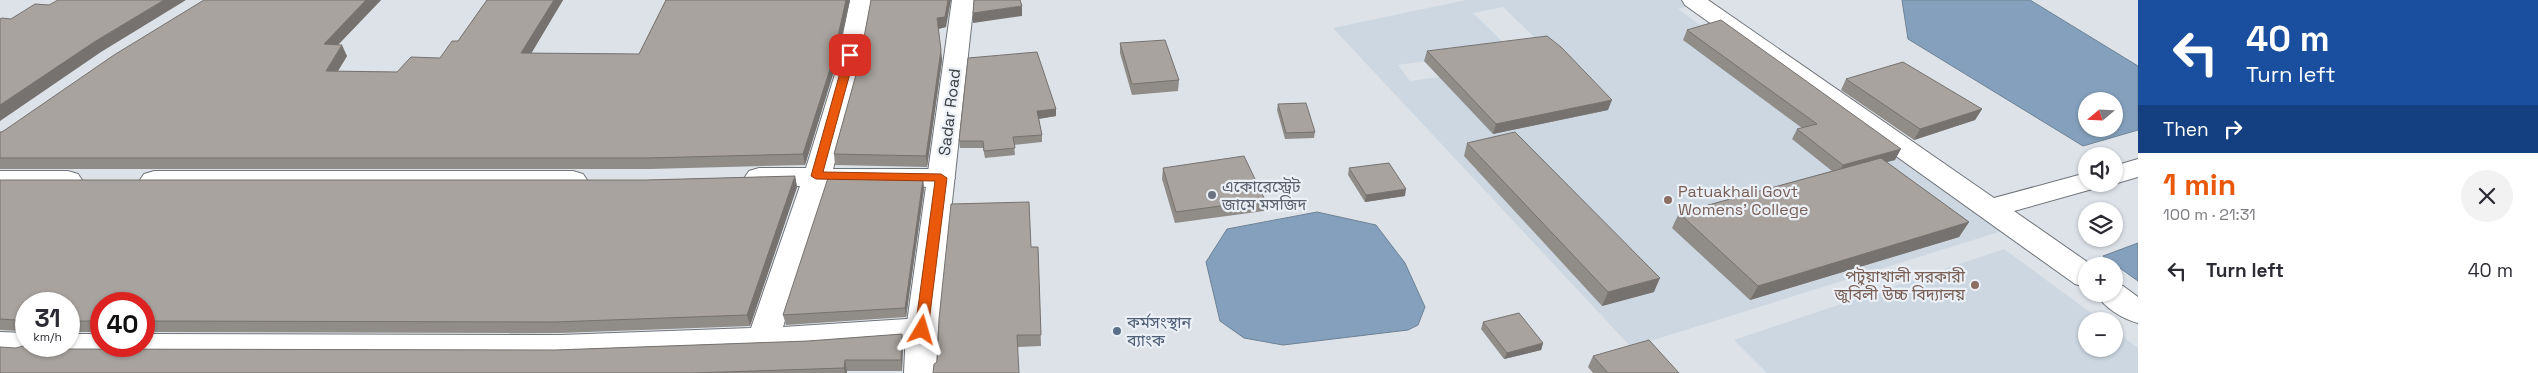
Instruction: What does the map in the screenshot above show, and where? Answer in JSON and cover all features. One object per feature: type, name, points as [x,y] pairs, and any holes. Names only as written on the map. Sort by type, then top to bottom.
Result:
[{"type":"street","points":[[763,339],[816,176],[846,74],[861,0]]},
{"type":"street","name":"Sadar Road","points":[[920,373],[922,330],[963,0]]},
{"type":"street","points":[[1692,0],[1992,208],[2078,270]]},
{"type":"street","points":[[2123,172],[2138,168]]},
{"type":"street","points":[[738,178],[816,176],[941,178]]},
{"type":"street","points":[[0,180],[90,181]]},
{"type":"street","points":[[129,180],[602,180]]},
{"type":"street","points":[[1992,208],[2078,184]]},
{"type":"street","points":[[2123,302],[2138,312]]},
{"type":"street","points":[[80,346],[560,347],[810,338],[922,330]]},
{"type":"street","points":[[0,344],[15,345]]},
{"type":"shaded area","name":"Patuakhali Govt Womens' College","points":[[1466,0],[1683,0],[2005,230],[1631,347],[1333,28]],"holes":[[[1688,6],[1710,23],[1700,25],[1678,9]],[[1503,7],[1552,54],[1510,49],[1473,13]],[[1456,57],[1469,73],[1410,81],[1398,65]],[[1464,156],[1654,292],[1602,306]]]},
{"type":"shaded area","name":"পটুয়াখালী সরকারী জুবিলী উচ্চ বিদ্যালয়","points":[[2004,249],[2090,312],[2078,312],[2078,357],[2123,357],[2123,337],[2138,348],[2138,373],[1767,373],[1734,340]]},
{"type":"water","points":[[1902,0],[2030,0],[2138,66],[2138,130],[2123,134],[2123,92],[2078,92],[2078,138],[2110,138],[2083,146],[1908,39]]},
{"type":"water","points":[[1317,212],[1376,225],[1405,263],[1425,307],[1418,325],[1408,330],[1283,345],[1244,338],[1220,321],[1206,262],[1227,229]]},
{"type":"water","points":[[2138,243],[2138,281],[2123,270],[2123,257],[2103,256]]},
{"type":"building","points":[[58,0],[164,0],[94,42],[0,105],[0,19],[11,19],[35,4],[49,5]]},
{"type":"building","points":[[204,0],[366,0],[324,44],[342,45],[326,71],[397,72],[411,57],[440,58],[452,41],[458,41],[487,0],[554,0],[521,53],[639,54],[666,0],[846,0],[832,63],[803,154],[647,158],[0,158],[0,132],[114,55]]},
{"type":"building","points":[[871,0],[948,0],[945,17],[937,18],[941,50],[926,156],[834,154],[859,64]]},
{"type":"building","points":[[974,0],[1020,0],[1022,6],[973,13]]},
{"type":"building","points":[[1721,20],[1901,149],[1843,165],[1797,129],[1817,124],[1687,30]]},
{"type":"building","points":[[1547,36],[1561,47],[1612,100],[1496,124],[1427,51]]},
{"type":"building","points":[[1165,40],[1179,80],[1132,84],[1120,43]]},
{"type":"building","points":[[1037,52],[1056,109],[1037,111],[1042,135],[1013,137],[1015,148],[984,151],[983,141],[959,141],[968,58]]},
{"type":"building","points":[[1903,62],[1982,109],[1920,129],[1846,79]]},
{"type":"building","points":[[1306,103],[1315,132],[1286,133],[1278,104]]},
{"type":"building","points":[[1515,132],[1660,278],[1608,292],[1467,143]]},
{"type":"building","name":"একোরেস্ট্রেট জামে মসজিদ","points":[[1244,156],[1265,200],[1176,212],[1163,168]]},
{"type":"building","points":[[1881,158],[1969,222],[1758,286],[1679,213]]},
{"type":"building","points":[[1389,163],[1406,189],[1366,195],[1349,168]]},
{"type":"building","points":[[795,176],[747,315],[555,322],[155,321],[155,292],[90,292],[90,321],[80,321],[80,292],[15,292],[15,320],[0,319],[0,180],[647,180]]},
{"type":"building","points":[[828,178],[923,179],[905,308],[783,315]]},
{"type":"building","points":[[1029,202],[1031,247],[1038,247],[1041,335],[1017,335],[1019,373],[933,373],[934,364],[937,362],[939,319],[951,204]]},
{"type":"building","points":[[1519,313],[1543,343],[1507,353],[1483,322]]},
{"type":"building","points":[[902,334],[901,360],[845,360],[844,368],[693,373],[0,373],[0,347],[15,348],[15,357],[80,357],[80,349],[90,349],[90,357],[155,357],[155,349],[555,350],[808,341]]},
{"type":"building","points":[[1649,340],[1679,373],[1608,373],[1593,356]]},
{"type":"place","name":"একোরেস্ট্রেট জামে মসজিদ","points":[[1212,195]]},
{"type":"place","name":"Patuakhali Govt Womens' College","points":[[1668,200]]},
{"type":"place","name":"পটুয়াখালী সরকারী জুবিলী উচ্চ বিদ্যালয়","points":[[1975,285]]},
{"type":"place","name":"কর্মসংস্থান ব্যাংক","points":[[1117,331]]},
{"type":"route","points":[[850,55],[816,176],[941,178],[922,330]]}]
